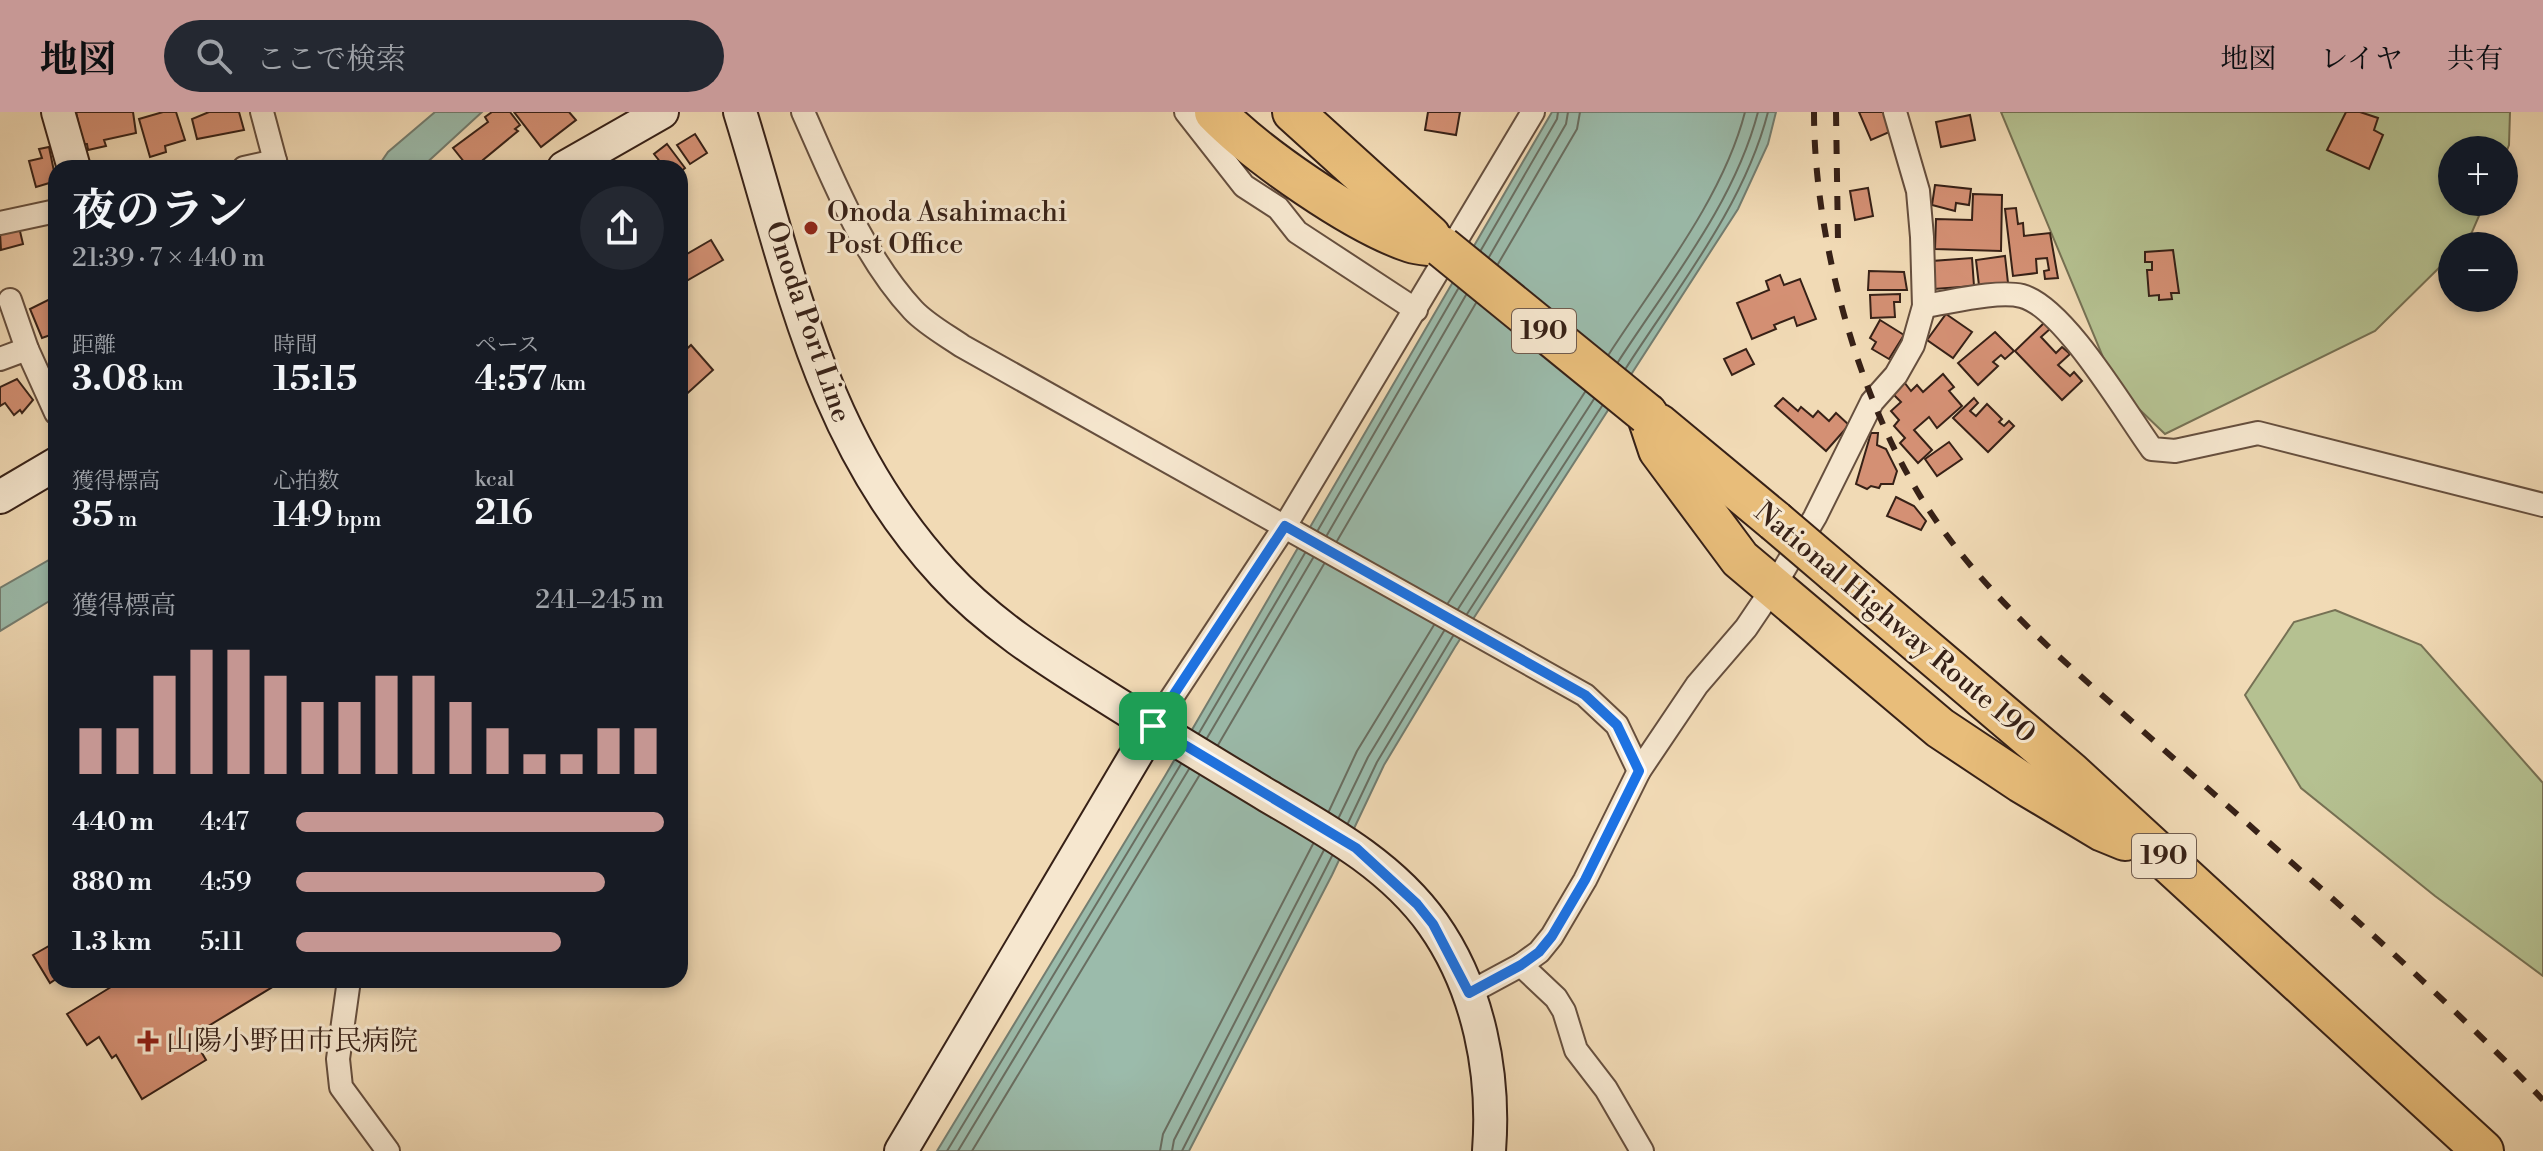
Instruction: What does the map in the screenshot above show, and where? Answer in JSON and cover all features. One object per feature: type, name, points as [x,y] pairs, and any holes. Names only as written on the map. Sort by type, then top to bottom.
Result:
[{"type":"highway","points":[[1215,112],[1252,145],[1335,203],[1411,242],[1442,247]]},
{"type":"highway","name":"National Highway Route 190","points":[[1293,112],[1442,247],[1775,521],[2164,856],[2483,1151]]},
{"type":"highway","points":[[1647,414],[1659,450],[1713,526],[1740,559],[1773,588],[1922,714],[1973,752],[2103,831],[2164,856]]},
{"type":"main road","points":[[58,112],[72,160]]},
{"type":"main road","points":[[578,160],[662,112]]},
{"type":"main road","name":"Onoda Port Line","points":[[740,112],[825,388],[875,485],[915,540],[970,600],[1027,648],[1356,848],[1417,904],[1433,924],[1469,993],[1485,1050],[1491,1126],[1489,1151]]},
{"type":"main road","points":[[0,497],[48,469]]},
{"type":"main road","points":[[901,1151],[1162,732]]},
{"type":"street","points":[[262,112],[275,160]]},
{"type":"street","points":[[803,112],[863,237],[889,282],[915,313],[962,346],[1585,695],[1617,725],[1639,771]]},
{"type":"street","points":[[1186,112],[1244,186],[1278,208],[1297,232],[1416,310]]},
{"type":"street","points":[[1162,732],[1292,530],[1416,310],[1533,112]]},
{"type":"street","points":[[1469,993],[1521,965],[1539,952],[1552,936],[1585,880],[1639,771],[1697,685],[1746,628],[1773,588],[1815,517],[1872,402],[1896,375],[1913,345],[1924,306],[1918,191],[1895,112]]},
{"type":"street","points":[[0,223],[48,213]]},
{"type":"street","points":[[1924,306],[2009,296],[2020,296],[2039,303],[2061,325],[2152,449],[2175,451],[2258,433],[2543,505]]},
{"type":"street","points":[[10,300],[48,395]]},
{"type":"street","points":[[0,359],[27,349]]},
{"type":"street","points":[[1521,965],[1556,998],[1564,1011],[1576,1050],[1606,1089],[1642,1151]]},
{"type":"street","points":[[348,988],[338,1059],[341,1087],[388,1151]]},
{"type":"green space","points":[[2001,112],[2510,112],[2509,136],[2438,136],[2438,216],[2479,216],[2472,232],[2438,232],[2438,269],[2375,331],[2165,434],[2115,386]]},
{"type":"green space","points":[[2335,610],[2421,645],[2543,783],[2543,976],[2435,896],[2301,788],[2245,695],[2294,622]]},
{"type":"water","points":[[435,112],[482,112],[430,160],[382,160]]},
{"type":"water","points":[[1552,112],[1776,112],[1768,144],[1738,209],[1455,647],[1384,765],[1332,875],[1189,1151],[937,1151],[1165,776]]},
{"type":"water","points":[[48,561],[48,602],[0,631],[0,588]]},
{"type":"building","points":[[76,112],[133,112],[136,133],[104,140],[106,146],[88,150],[87,144],[83,144]]},
{"type":"building","points":[[163,112],[176,112],[185,140],[165,146],[166,152],[150,157],[139,119]]},
{"type":"building","points":[[209,112],[239,112],[244,130],[197,139],[192,119]]},
{"type":"building","points":[[492,112],[510,112],[520,125],[515,129],[518,131],[483,160],[463,160],[453,148],[488,122],[485,117]]},
{"type":"building","points":[[514,112],[569,112],[576,120],[541,147]]},
{"type":"building","points":[[1428,112],[1460,112],[1456,135],[1425,130]]},
{"type":"building","points":[[1859,112],[1887,112],[1894,130],[1871,140]]},
{"type":"building","points":[[2346,112],[2360,112],[2378,118],[2374,130],[2383,135],[2369,169],[2327,150]]},
{"type":"building","points":[[1970,115],[1975,140],[1941,147],[1936,122]]},
{"type":"building","points":[[695,134],[707,153],[690,164],[677,145]]},
{"type":"building","points":[[667,144],[679,160],[659,160],[654,154]]},
{"type":"building","points":[[49,147],[52,160],[48,160],[48,183],[36,187],[29,161],[42,158],[39,149]]},
{"type":"building","points":[[1935,185],[1971,189],[1969,205],[1956,203],[1955,211],[1932,205]]},
{"type":"building","points":[[1868,188],[1873,216],[1855,220],[1850,191]]},
{"type":"building","points":[[1973,194],[2002,195],[2001,251],[1935,249],[1936,219],[1972,220]]},
{"type":"building","points":[[2016,208],[2018,224],[2023,223],[2024,236],[2050,233],[2058,278],[2045,279],[2044,271],[2049,270],[2047,258],[2036,259],[2037,273],[2013,276],[2005,209]]},
{"type":"building","points":[[19,227],[23,244],[1,250],[0,233]]},
{"type":"building","points":[[711,240],[723,260],[688,280],[688,253]]},
{"type":"building","points":[[2173,250],[2179,293],[2171,293],[2172,299],[2159,300],[2159,295],[2149,296],[2147,270],[2152,270],[2152,262],[2145,262],[2145,252]]},
{"type":"building","points":[[2005,256],[2008,283],[1994,285],[1980,294],[1976,260]]},
{"type":"building","points":[[1972,258],[1974,286],[1934,289],[1932,261]]},
{"type":"building","points":[[1869,271],[1904,272],[1907,290],[1868,290]]},
{"type":"building","points":[[1780,275],[1784,285],[1800,279],[1816,319],[1797,326],[1794,317],[1752,339],[1737,303],[1769,290],[1766,281]]},
{"type":"building","points":[[1900,294],[1900,302],[1894,302],[1895,317],[1871,318],[1870,295]]},
{"type":"building","points":[[48,300],[48,336],[42,338],[30,309]]},
{"type":"building","points":[[1946,314],[1972,332],[1953,358],[1927,340]]},
{"type":"building","points":[[1880,320],[1904,335],[1889,359],[1872,349],[1876,342],[1870,338]]},
{"type":"building","points":[[2045,322],[2051,328],[2041,337],[2056,353],[2062,347],[2070,354],[2058,365],[2070,376],[2074,372],[2082,381],[2062,400],[2015,351]]},
{"type":"building","points":[[1995,332],[2014,351],[2005,359],[2001,355],[1993,362],[1998,366],[1978,385],[1958,363]]},
{"type":"building","points":[[691,345],[713,370],[688,393],[688,348]]},
{"type":"building","points":[[1746,349],[1754,364],[1732,375],[1724,359]]},
{"type":"building","points":[[1943,374],[1954,387],[1949,391],[1962,406],[1937,428],[1929,417],[1914,430],[1932,450],[1918,463],[1900,443],[1905,438],[1894,426],[1899,420],[1891,411],[1901,402],[1892,393],[1904,382],[1911,391],[1917,385],[1923,392]]},
{"type":"building","points":[[17,379],[33,400],[22,413],[20,410],[14,415],[5,403],[0,406],[0,387]]},
{"type":"building","points":[[1783,398],[1798,411],[1801,407],[1813,417],[1818,411],[1829,421],[1836,413],[1849,425],[1826,451],[1775,406]]},
{"type":"building","points":[[1974,398],[1978,403],[1970,411],[1976,416],[1987,404],[2002,419],[1999,422],[2004,426],[2009,421],[2014,426],[1988,452],[1953,418]]},
{"type":"building","points":[[1871,433],[1878,433],[1877,445],[1886,449],[1897,471],[1893,484],[1867,489],[1856,484]]},
{"type":"building","points":[[1949,442],[1962,459],[1937,476],[1925,459]]},
{"type":"building","points":[[1896,497],[1914,506],[1926,521],[1921,530],[1887,516]]},
{"type":"building","points":[[48,947],[48,980],[33,955]]},
{"type":"building","name":"山陽小野田市民病院","points":[[109,988],[271,988],[192,1036],[206,1060],[142,1099],[116,1055],[112,1058],[99,1037],[87,1045],[67,1014]]},
{"type":"railway","points":[[1814,112],[1822,212],[1832,265],[1861,368],[1902,465],[1950,540],[2032,631],[2401,961],[2543,1100]]},
{"type":"railway","points":[[1836,112],[1838,241]]},
{"type":"place","name":"Onoda Asahimachi Post Office","points":[[811,228]]},
{"type":"place","name":"山陽小野田市民病院","points":[[148,1041]]},
{"type":"route","points":[[1285,526],[1585,695],[1617,725],[1639,771],[1585,880],[1552,936],[1539,952],[1521,965],[1469,993],[1449,949],[1433,924],[1417,904],[1356,848],[1153,726],[1285,526]]}]
